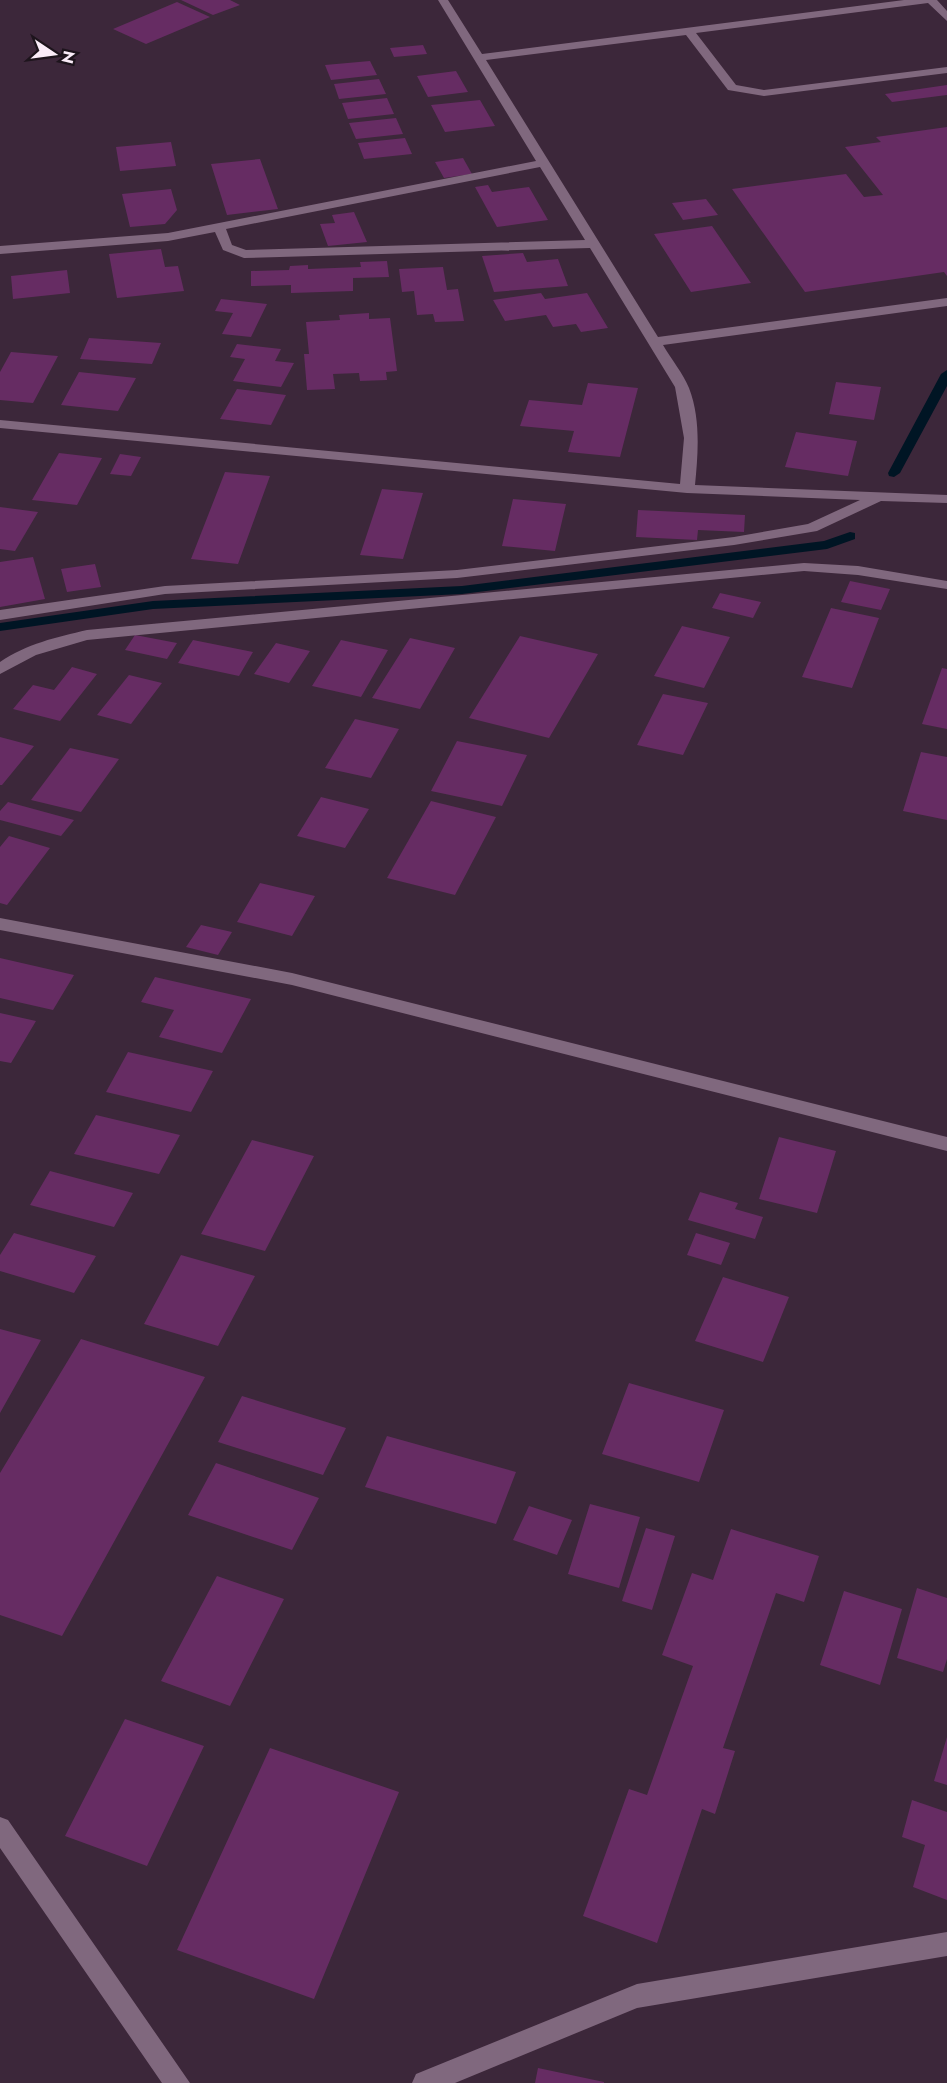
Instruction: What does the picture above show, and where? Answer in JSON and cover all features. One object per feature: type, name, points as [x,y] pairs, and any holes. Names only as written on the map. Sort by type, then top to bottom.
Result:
[{"type":"street","points":[[443,0],[682,387],[690,414],[692,444],[687,489]]},
{"type":"street","points":[[479,58],[930,0],[947,18]]},
{"type":"street","points":[[689,31],[732,88],[747,92],[764,93],[947,70]]},
{"type":"street","points":[[0,250],[168,237],[543,163]]},
{"type":"street","points":[[219,227],[227,247],[243,254],[593,244]]},
{"type":"street","points":[[654,342],[947,302]]},
{"type":"street","points":[[0,424],[687,489],[947,499]]},
{"type":"street","points":[[0,615],[165,590],[457,574],[734,541],[812,528],[880,496]]},
{"type":"street","points":[[0,669],[16,657],[45,644],[87,634],[804,567],[838,567],[884,572],[947,585]]},
{"type":"street","points":[[0,924],[292,979],[947,1144]]},
{"type":"street","points":[[0,1828],[177,2083]]},
{"type":"street","points":[[425,2083],[637,1996],[947,1944]]},
{"type":"building","points":[[181,0],[230,0],[240,5],[213,15]]},
{"type":"building","points":[[177,2],[210,17],[146,44],[113,29]]},
{"type":"building","points":[[423,45],[427,54],[394,57],[390,48]]},
{"type":"building","points":[[370,61],[377,75],[331,80],[325,65]]},
{"type":"building","points":[[456,71],[468,92],[428,97],[417,76]]},
{"type":"building","points":[[379,79],[386,94],[339,99],[334,84]]},
{"type":"building","points":[[947,85],[947,95],[892,102],[885,94]]},
{"type":"building","points":[[387,98],[394,114],[348,119],[342,103]]},
{"type":"building","points":[[480,100],[495,126],[445,132],[431,105]]},
{"type":"building","points":[[396,118],[403,134],[356,139],[349,123]]},
{"type":"building","points":[[947,127],[947,276],[944,272],[805,292],[732,189],[846,174],[864,197],[883,195],[845,147],[881,142],[876,137]]},
{"type":"building","points":[[405,138],[412,154],[364,159],[358,143]]},
{"type":"building","points":[[171,142],[176,166],[120,171],[116,147]]},
{"type":"building","points":[[463,158],[472,174],[444,178],[435,162]]},
{"type":"building","points":[[260,159],[278,209],[227,215],[211,164]]},
{"type":"building","points":[[488,185],[492,192],[529,187],[548,220],[497,227],[475,187]]},
{"type":"building","points":[[171,189],[177,210],[165,224],[130,227],[122,194]]},
{"type":"building","points":[[706,199],[718,215],[683,220],[672,203]]},
{"type":"building","points":[[354,212],[367,242],[328,246],[320,224],[335,223],[332,215]]},
{"type":"building","points":[[712,226],[751,283],[691,292],[654,234]]},
{"type":"building","points":[[161,249],[165,267],[178,266],[184,291],[117,298],[109,254]]},
{"type":"building","points":[[523,253],[527,262],[558,259],[568,286],[494,292],[482,256]]},
{"type":"building","points":[[387,261],[389,277],[353,278],[353,291],[291,293],[291,285],[251,286],[251,271],[289,270],[290,266],[308,265],[308,269],[361,267],[360,262]]},
{"type":"building","points":[[443,267],[447,290],[458,289],[464,321],[435,322],[433,314],[417,315],[414,291],[402,292],[399,269]]},
{"type":"building","points":[[67,270],[70,293],[13,299],[11,276]]},
{"type":"building","points":[[541,293],[545,299],[587,293],[608,328],[581,332],[576,324],[553,327],[546,315],[505,321],[493,300]]},
{"type":"building","points":[[221,299],[267,304],[251,337],[222,334],[233,313],[215,311]]},
{"type":"building","points":[[369,313],[369,319],[390,318],[397,371],[386,372],[387,380],[360,381],[359,373],[333,374],[335,389],[307,390],[304,354],[309,354],[306,322],[340,320],[339,315]]},
{"type":"building","points":[[89,338],[161,343],[152,364],[80,359]]},
{"type":"building","points":[[237,344],[281,349],[275,361],[294,363],[281,387],[233,381],[245,359],[230,357]]},
{"type":"building","points":[[11,352],[58,356],[33,403],[0,400],[0,372]]},
{"type":"building","points":[[79,372],[136,378],[118,411],[61,405]]},
{"type":"building","points":[[836,382],[881,387],[874,420],[829,414]]},
{"type":"building","points":[[588,383],[638,388],[620,457],[568,452],[574,431],[520,426],[529,400],[582,405]]},
{"type":"building","points":[[237,389],[286,395],[271,425],[220,419]]},
{"type":"building","points":[[796,432],[857,441],[848,476],[785,467]]},
{"type":"building","points":[[59,453],[102,458],[77,505],[32,500]]},
{"type":"building","points":[[120,454],[141,457],[131,476],[110,474]]},
{"type":"building","points":[[225,472],[270,476],[238,564],[191,559]]},
{"type":"building","points":[[382,489],[423,493],[403,559],[360,555]]},
{"type":"building","points":[[513,499],[566,504],[555,551],[502,546]]},
{"type":"building","points":[[0,507],[38,512],[15,551],[0,549]]},
{"type":"building","points":[[638,510],[745,515],[744,532],[698,530],[697,540],[636,537]]},
{"type":"building","points":[[33,557],[45,599],[0,607],[0,562]]},
{"type":"building","points":[[95,564],[101,587],[67,592],[61,569]]},
{"type":"building","points":[[850,581],[890,589],[881,610],[841,602]]},
{"type":"building","points":[[720,593],[761,602],[753,618],[712,608]]},
{"type":"building","points":[[831,608],[879,618],[852,688],[802,677]]},
{"type":"building","points":[[682,626],[730,637],[704,688],[654,676]]},
{"type":"building","points":[[135,635],[177,643],[167,659],[125,650]]},
{"type":"building","points":[[520,636],[598,654],[549,738],[469,718]]},
{"type":"building","points":[[410,638],[455,648],[420,709],[372,698]]},
{"type":"building","points":[[193,640],[253,652],[239,676],[178,663]]},
{"type":"building","points":[[341,640],[388,650],[361,697],[312,686]]},
{"type":"building","points":[[276,643],[310,651],[289,683],[254,674]]},
{"type":"building","points":[[72,667],[97,674],[60,721],[13,709],[33,685],[54,690]]},
{"type":"building","points":[[942,668],[947,669],[947,729],[922,724]]},
{"type":"building","points":[[129,675],[162,683],[131,724],[97,715]]},
{"type":"building","points":[[663,694],[708,703],[683,755],[637,745]]},
{"type":"building","points":[[355,719],[399,729],[371,778],[325,768]]},
{"type":"building","points":[[0,737],[34,746],[2,785],[0,785]]},
{"type":"building","points":[[457,741],[527,755],[502,806],[431,791]]},
{"type":"building","points":[[70,748],[119,759],[81,812],[31,800]]},
{"type":"building","points":[[921,752],[947,757],[947,820],[903,811]]},
{"type":"building","points":[[321,797],[369,809],[345,848],[297,836]]},
{"type":"building","points":[[431,801],[496,817],[455,895],[387,878]]},
{"type":"building","points":[[8,802],[74,820],[61,836],[0,820],[0,811]]},
{"type":"building","points":[[9,836],[50,848],[7,905],[0,903],[0,847]]},
{"type":"building","points":[[260,883],[315,896],[292,936],[237,922]]},
{"type":"building","points":[[201,925],[232,932],[218,955],[186,947]]},
{"type":"building","points":[[0,958],[74,975],[53,1010],[0,998]]},
{"type":"building","points":[[155,977],[251,999],[222,1053],[159,1037],[174,1010],[141,1002]]},
{"type":"building","points":[[0,1013],[36,1021],[11,1063],[0,1061]]},
{"type":"building","points":[[128,1052],[213,1071],[191,1112],[106,1092]]},
{"type":"building","points":[[96,1115],[180,1135],[159,1174],[74,1154]]},
{"type":"building","points":[[779,1137],[836,1151],[817,1213],[759,1199]]},
{"type":"building","points":[[252,1140],[314,1156],[265,1251],[201,1234]]},
{"type":"building","points":[[50,1171],[133,1193],[114,1227],[30,1205]]},
{"type":"building","points":[[700,1192],[738,1203],[735,1209],[763,1217],[755,1239],[688,1220]]},
{"type":"building","points":[[14,1233],[96,1256],[74,1293],[0,1271],[0,1255]]},
{"type":"building","points":[[696,1233],[730,1243],[721,1265],[687,1255]]},
{"type":"building","points":[[181,1255],[255,1276],[218,1346],[144,1324]]},
{"type":"building","points":[[723,1277],[789,1297],[763,1362],[695,1341]]},
{"type":"building","points":[[0,1329],[41,1340],[0,1413]]},
{"type":"building","points":[[81,1339],[205,1377],[62,1636],[0,1615],[0,1473]]},
{"type":"building","points":[[629,1383],[724,1410],[699,1482],[602,1454]]},
{"type":"building","points":[[242,1396],[346,1428],[323,1475],[218,1442]]},
{"type":"building","points":[[387,1436],[516,1472],[496,1524],[365,1487]]},
{"type":"building","points":[[216,1463],[319,1498],[292,1550],[188,1515]]},
{"type":"building","points":[[590,1504],[640,1517],[619,1588],[568,1574]]},
{"type":"building","points":[[529,1506],[572,1520],[557,1555],[513,1540]]},
{"type":"building","points":[[646,1528],[675,1536],[652,1610],[622,1601]]},
{"type":"building","points":[[731,1529],[819,1556],[804,1602],[776,1593],[723,1748],[735,1751],[715,1814],[702,1809],[657,1943],[583,1916],[629,1789],[647,1795],[693,1666],[662,1655],[692,1573],[713,1580]]},
{"type":"building","points":[[217,1576],[284,1599],[230,1706],[161,1681]]},
{"type":"building","points":[[917,1588],[947,1598],[947,1659],[943,1672],[897,1658]]},
{"type":"building","points":[[844,1591],[902,1609],[880,1685],[820,1665]]},
{"type":"building","points":[[125,1719],[204,1746],[147,1866],[65,1836]]},
{"type":"building","points":[[947,1737],[947,1785],[934,1781]]},
{"type":"building","points":[[270,1748],[399,1792],[314,1999],[177,1950]]},
{"type":"building","points":[[912,1800],[947,1812],[947,1900],[913,1887],[925,1845],[902,1837]]},
{"type":"building","points":[[538,2068],[604,2082],[604,2083],[535,2083]]},
{"type":"waterway","points":[[894,473],[947,374]]},
{"type":"waterway","points":[[0,627],[153,605],[462,590],[827,545],[850,536]]}]
